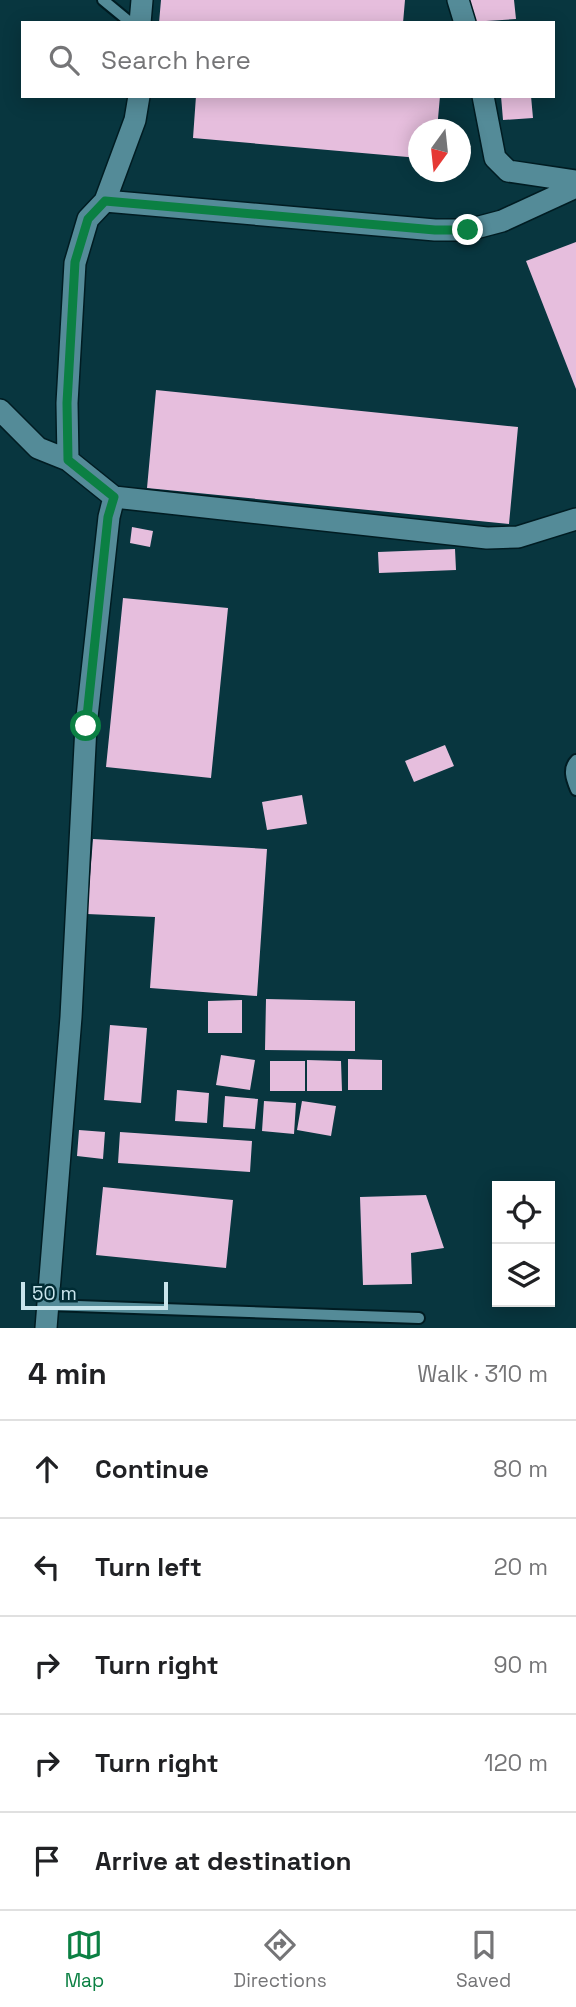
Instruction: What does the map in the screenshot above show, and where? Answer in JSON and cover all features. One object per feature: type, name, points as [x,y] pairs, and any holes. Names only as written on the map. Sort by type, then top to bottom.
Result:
[{"type":"street","points":[[140,21],[142,0]]},
{"type":"street","points":[[458,0],[464,21]]},
{"type":"street","points":[[68,460],[67,403],[75,262],[88,219],[105,201],[135,120],[139,98]]},
{"type":"street","points":[[483,98],[495,158],[501,165],[508,171],[576,181]]},
{"type":"street","points":[[105,201],[422,229],[468,230],[502,221],[576,187]]},
{"type":"street","points":[[0,410],[38,448],[68,460],[114,497],[487,538],[518,537],[576,519]]},
{"type":"street","points":[[46,1328],[71,1017],[86,726],[108,517],[114,497]]},
{"type":"lane","points":[[103,0],[129,21]]},
{"type":"lane","points":[[576,760],[572,764],[571,778],[576,790]]},
{"type":"lane","points":[[48,1305],[419,1318]]},
{"type":"building","points":[[161,0],[405,0],[403,21],[159,21]]},
{"type":"building","points":[[469,0],[514,0],[516,19],[470,21]]},
{"type":"building","points":[[196,98],[440,98],[438,119],[408,119],[408,157],[193,138]]},
{"type":"building","points":[[501,98],[531,98],[533,118],[503,120]]},
{"type":"building","points":[[576,242],[576,389],[526,261]]},
{"type":"building","points":[[156,390],[518,427],[509,524],[147,488]]},
{"type":"building","points":[[132,527],[153,531],[150,547],[130,543]]},
{"type":"building","points":[[455,549],[456,570],[379,573],[378,552]]},
{"type":"building","points":[[123,598],[228,608],[211,778],[106,767]]},
{"type":"building","points":[[445,745],[454,766],[414,782],[405,761]]},
{"type":"building","points":[[302,795],[307,824],[267,830],[262,802]]},
{"type":"building","points":[[93,839],[267,849],[257,996],[150,988],[155,917],[87,914]]},
{"type":"building","points":[[266,999],[355,1001],[355,1051],[265,1050]]},
{"type":"building","points":[[242,1000],[242,1033],[208,1033],[208,1001]]},
{"type":"building","points":[[110,1025],[147,1028],[141,1103],[104,1100]]},
{"type":"building","points":[[221,1055],[255,1060],[250,1090],[216,1085]]},
{"type":"building","points":[[348,1059],[382,1060],[382,1090],[348,1090]]},
{"type":"building","points":[[307,1060],[341,1061],[342,1091],[307,1091]]},
{"type":"building","points":[[270,1061],[305,1061],[305,1091],[270,1091]]},
{"type":"building","points":[[177,1090],[209,1093],[207,1123],[175,1121]]},
{"type":"building","points":[[225,1096],[258,1099],[255,1129],[223,1127]]},
{"type":"building","points":[[264,1101],[296,1103],[294,1134],[262,1131]]},
{"type":"building","points":[[302,1101],[336,1106],[331,1136],[297,1130]]},
{"type":"building","points":[[79,1130],[105,1132],[103,1159],[77,1156]]},
{"type":"building","points":[[120,1132],[252,1141],[250,1172],[118,1163]]},
{"type":"building","points":[[103,1187],[233,1200],[226,1268],[96,1255]]},
{"type":"building","points":[[426,1195],[444,1248],[411,1253],[412,1284],[363,1285],[360,1197]]},
{"type":"route","points":[[86,726],[108,517],[114,497],[68,460],[67,403],[75,262],[88,219],[105,201],[435,230],[468,230]]}]
